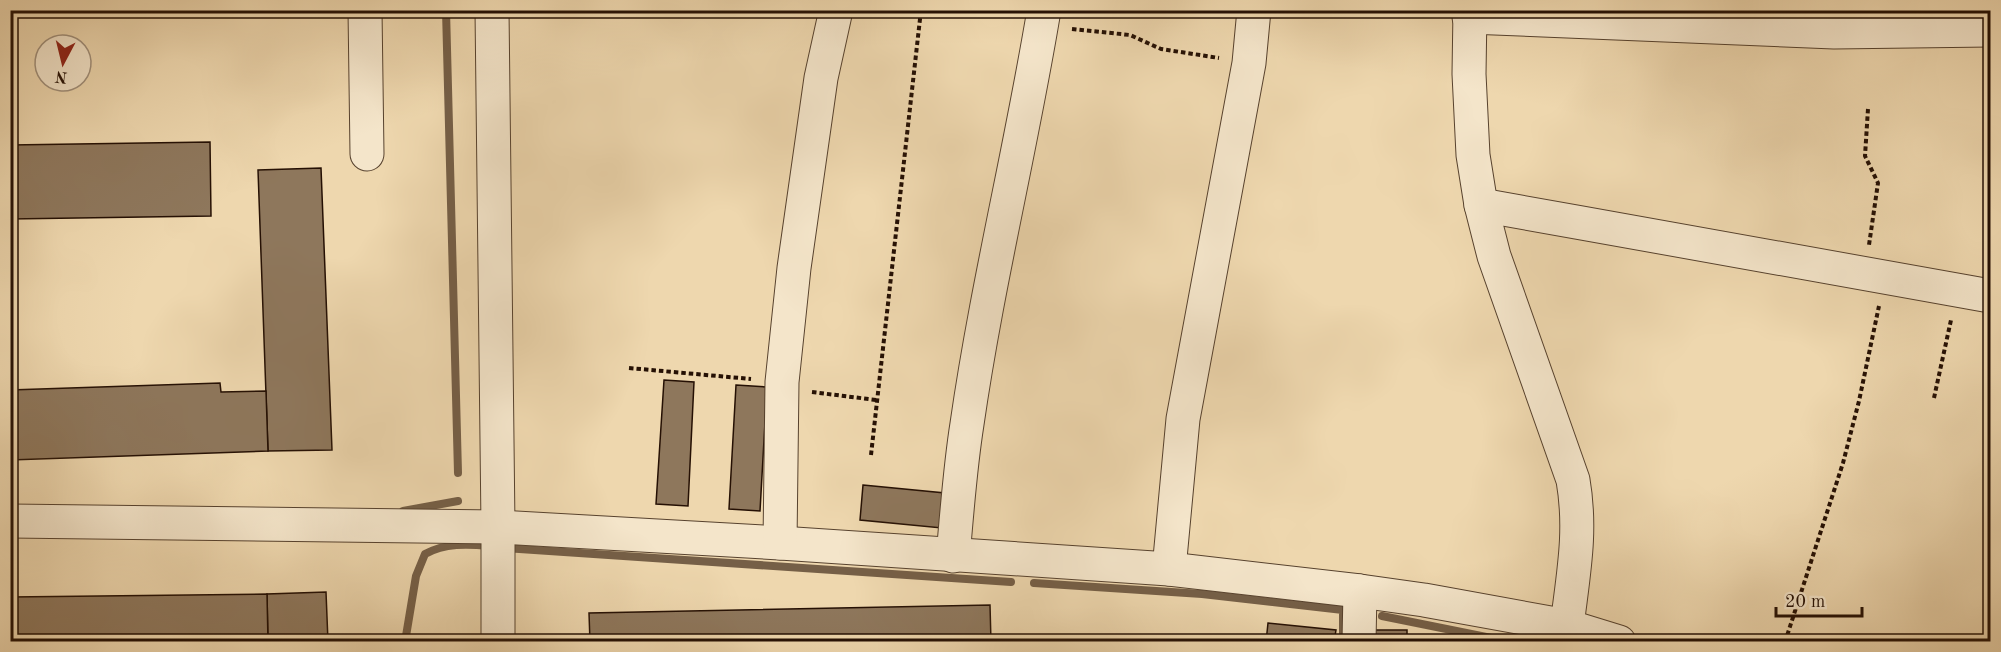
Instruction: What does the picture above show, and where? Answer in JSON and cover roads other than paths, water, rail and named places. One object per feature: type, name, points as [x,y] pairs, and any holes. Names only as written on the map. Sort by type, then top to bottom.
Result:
[{"type":"street","points":[[365,10],[367,154]]},
{"type":"street","points":[[492,10],[498,642]]},
{"type":"street","points":[[780,543],[782,385],[794,268],[821,78],[836,10]]},
{"type":"street","points":[[1169,569],[1183,419],[1249,63],[1254,10]]},
{"type":"street","points":[[1567,626],[1578,530],[1573,480],[1494,256],[1481,205],[1473,155],[1469,74],[1470,14],[1834,32],[1990,30]]},
{"type":"street","points":[[953,556],[967,422],[992,276],[1042,18]]},
{"type":"street","points":[[1481,205],[1990,296]]},
{"type":"street","points":[[10,522],[498,527],[1169,569],[1360,591],[1458,606],[1567,626],[1619,642]]},
{"type":"street","points":[[1359,642],[1360,591]]},
{"type":"waterway","points":[[446,10],[458,473]]},
{"type":"waterway","points":[[403,511],[458,501]]},
{"type":"waterway","points":[[405,642],[416,576],[425,554],[448,546],[490,546]]},
{"type":"waterway","points":[[506,548],[1011,582]]},
{"type":"waterway","points":[[1034,583],[1202,594],[1343,610],[1343,633]]},
{"type":"waterway","points":[[1382,616],[1511,642]]}]
